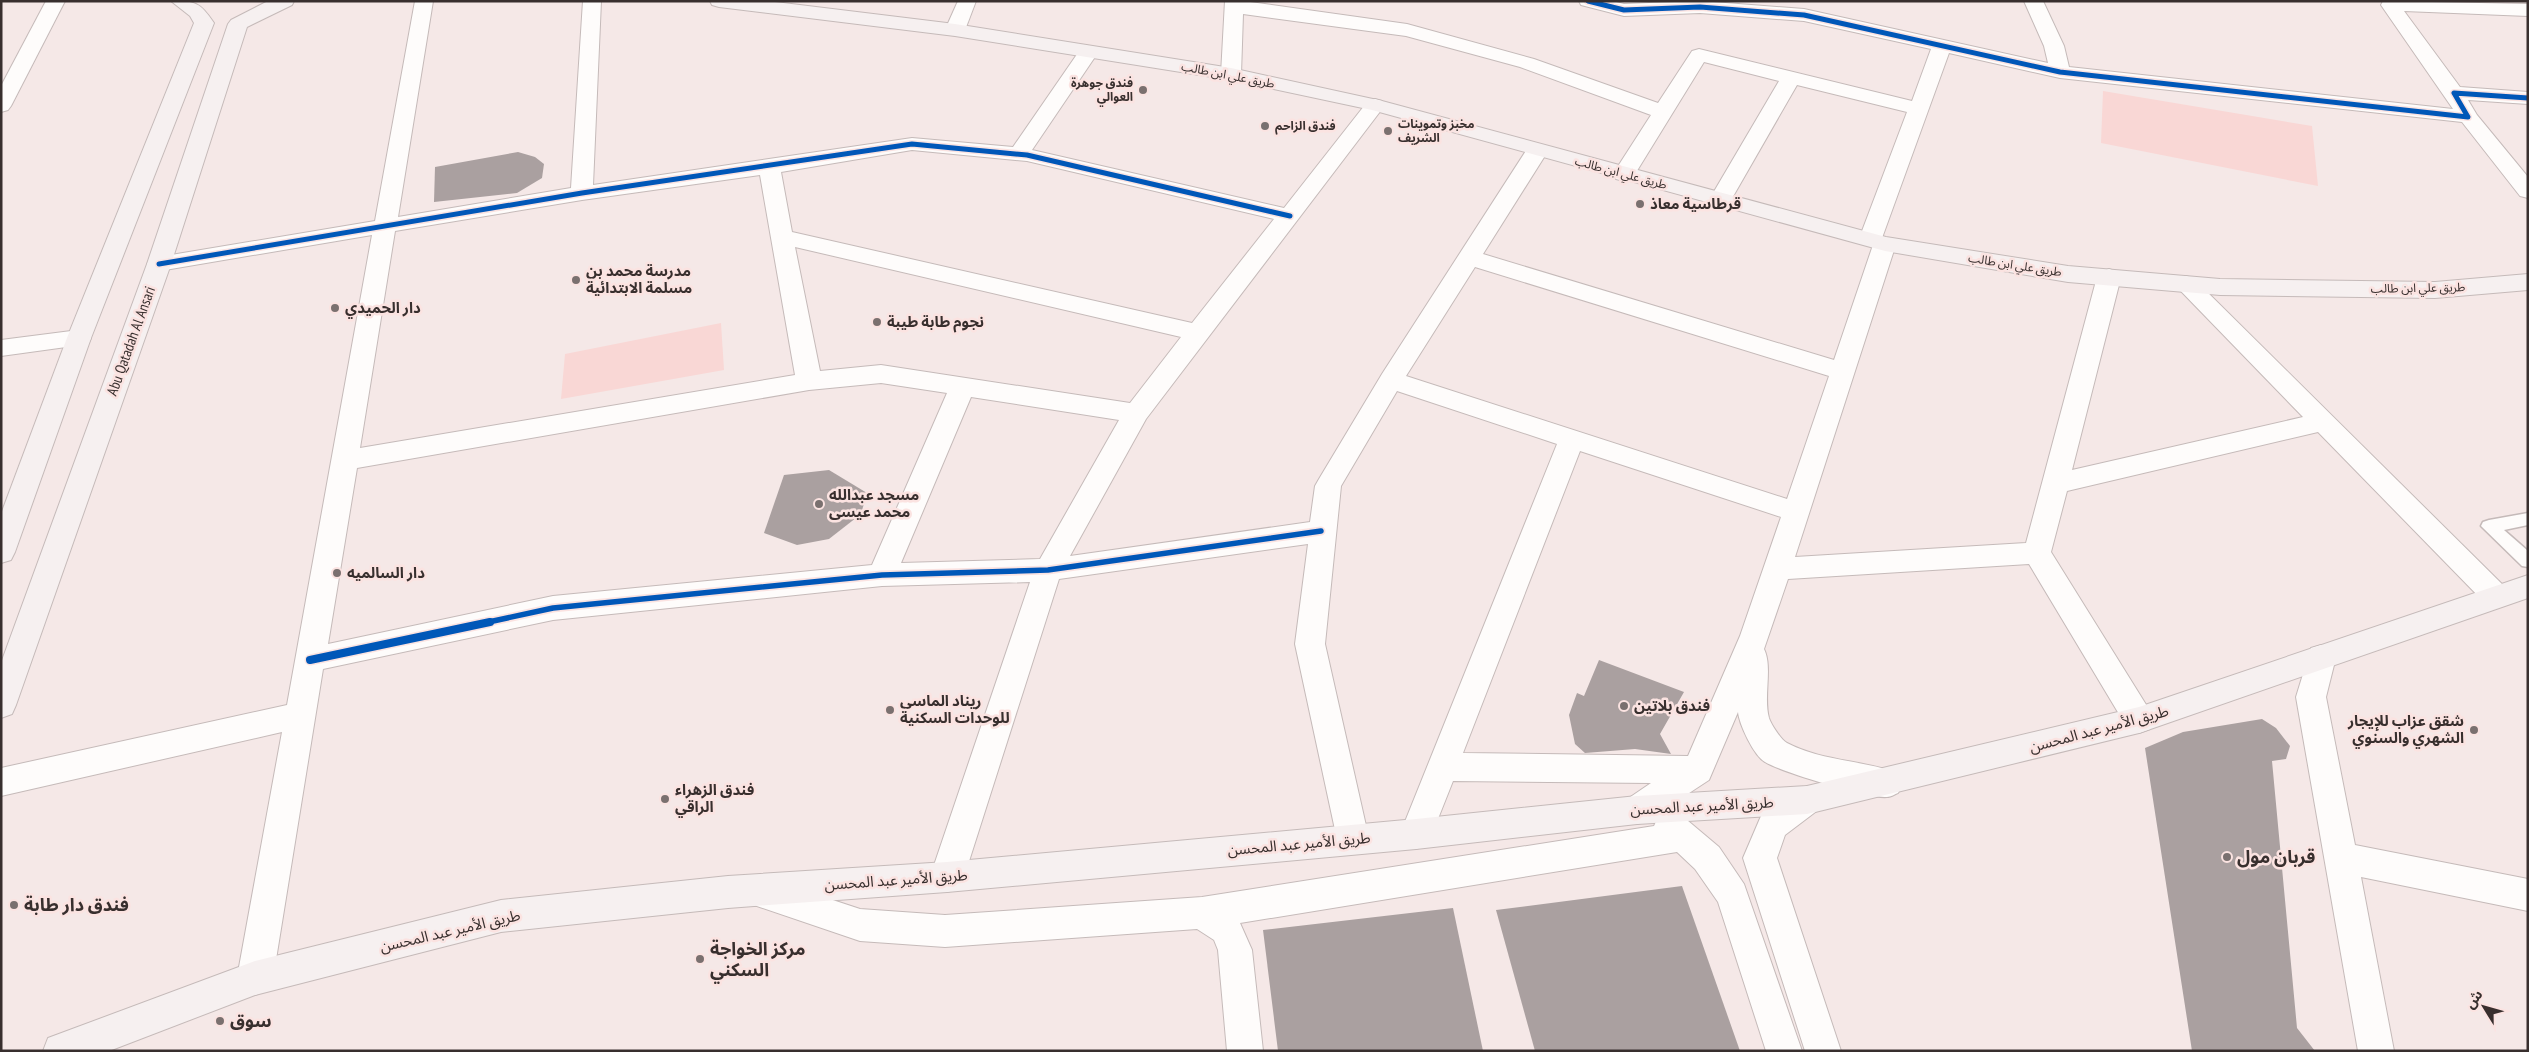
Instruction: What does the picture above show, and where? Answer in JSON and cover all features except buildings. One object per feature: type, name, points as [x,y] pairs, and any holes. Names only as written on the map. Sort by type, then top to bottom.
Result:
[{"type":"main road","points":[[1,552],[79,338],[204,24],[197,12],[180,1]]},
{"type":"main road","name":"Abu Qatadah Al Ansari","points":[[1,705],[159,264],[238,24],[261,11],[285,1]]},
{"type":"main road","name":"طريق علي ابن طالب","points":[[719,1],[770,3],[955,30],[1230,74],[1376,105],[1537,151],[1877,241],[2068,274],[2220,287],[2435,290],[2528,282]]},
{"type":"main road","name":"طريق الأمير عبد المحسن","points":[[61,1051],[255,978],[502,916],[756,890],[947,877],[1416,834],[1645,809],[1807,800],[1887,783],[2140,720],[2528,586]]},
{"type":"street","points":[[1,106],[6,87],[56,1]]},
{"type":"street","points":[[255,978],[424,1]]},
{"type":"street","points":[[582,193],[592,1]]},
{"type":"street","points":[[955,30],[967,1]]},
{"type":"street","points":[[1588,1],[1624,10],[1702,4],[1807,8],[1942,47],[2060,72],[2468,118]]},
{"type":"street","points":[[2034,1],[2054,46],[2060,72]]},
{"type":"street","points":[[1230,74],[1234,4],[1407,30],[1527,62],[1663,112]]},
{"type":"street","points":[[2528,10],[2390,5],[2454,93],[2468,118],[2528,191]]},
{"type":"street","points":[[1784,1051],[1732,895],[1707,858],[1683,836],[1645,809],[1698,770],[1755,636],[1843,372],[1877,241],[1919,109],[1942,47]]},
{"type":"street","points":[[1018,155],[1090,51]]},
{"type":"street","points":[[1624,174],[1699,55],[1919,109]]},
{"type":"street","points":[[1720,200],[1791,78]]},
{"type":"street","points":[[2454,93],[2528,98]]},
{"type":"street","points":[[947,877],[1048,570],[1136,413],[1376,105]]},
{"type":"street","points":[[159,264],[582,193],[769,167],[912,144],[1018,155],[1290,216]]},
{"type":"street","points":[[1353,839],[1310,644],[1321,531],[1328,486],[1391,380],[1537,151]]},
{"type":"street","points":[[769,167],[809,381]]},
{"type":"street","points":[[782,237],[1198,333]]},
{"type":"street","points":[[1469,257],[1843,372]]},
{"type":"street","points":[[2109,277],[2037,553],[2140,720]]},
{"type":"street","points":[[2186,284],[2496,596]]},
{"type":"street","points":[[1,348],[79,338]]},
{"type":"street","points":[[344,460],[809,381],[881,374],[1136,413]]},
{"type":"street","points":[[1391,380],[1796,512]]},
{"type":"street","points":[[882,575],[962,387]]},
{"type":"street","points":[[2055,484],[2322,422]]},
{"type":"street","points":[[1416,834],[1572,439]]},
{"type":"street","points":[[310,660],[553,608],[882,575],[1048,570],[1321,531]]},
{"type":"street","points":[[1777,569],[2037,553]]},
{"type":"street","points":[[1755,636],[1751,683],[1754,722],[1774,752],[1828,770],[1887,783]]},
{"type":"street","points":[[2321,657],[2311,697],[2376,1051]]},
{"type":"street","points":[[1,782],[300,715]]},
{"type":"street","points":[[1442,767],[1698,770]]},
{"type":"street","points":[[1807,800],[1772,826],[1760,858],[1823,1051]]},
{"type":"street","points":[[756,890],[860,925],[945,931],[1202,913],[1683,836]]},
{"type":"street","points":[[2340,857],[2528,895]]},
{"type":"street","points":[[1202,913],[1226,929],[1235,950],[1245,1051]]},
{"type":"lane","points":[[2528,519],[2489,526],[2528,561]]},
{"type":"shaded area","points":[[2103,91],[2312,126],[2318,186],[2101,143]]},
{"type":"shaded area","points":[[721,323],[724,370],[561,399],[565,354]]},
{"type":"cycle path","points":[[1588,1],[1624,10],[1700,7],[1804,15],[2060,72],[2468,117],[2454,93],[2528,98]]},
{"type":"cycle path","points":[[159,264],[582,193],[769,167],[912,144],[1027,155],[1290,216]]},
{"type":"cycle path","points":[[310,660],[553,608],[882,575],[1048,570],[1321,531]]},
{"type":"place","name":"فندق جوهرة العوالي","points":[[1143,90]]},
{"type":"place","name":"فندق الزاحم","points":[[1265,126]]},
{"type":"place","name":"مخبز وتموينات الشريف","points":[[1388,131]]},
{"type":"place","name":"قرطاسية معاذ","points":[[1640,204]]},
{"type":"place","name":"مدرسة محمد بن مسلمة الابتدائية","points":[[576,280]]},
{"type":"place","name":"دار الحميدي","points":[[335,308]]},
{"type":"place","name":"نجوم طابة طيبة","points":[[877,322]]},
{"type":"place","name":"مسجد عبدالله محمد عيسى","points":[[819,504]]},
{"type":"place","name":"دار السالميه","points":[[337,573]]},
{"type":"place","name":"فندق بلاتين","points":[[1624,706]]},
{"type":"place","name":"ريناد الماسي للوحدات السكنية","points":[[890,710]]},
{"type":"place","name":"شقق عزاب للإيجار الشهري والسنوي","points":[[2474,730]]},
{"type":"place","name":"فندق الزهراء الراقي","points":[[665,799]]},
{"type":"place","name":"قربان مول","points":[[2227,857]]},
{"type":"place","name":"فندق دار طابة","points":[[14,905]]},
{"type":"place","name":"مركز الخواجة السكني","points":[[700,959]]},
{"type":"place","name":"سوق","points":[[220,1021]]}]
